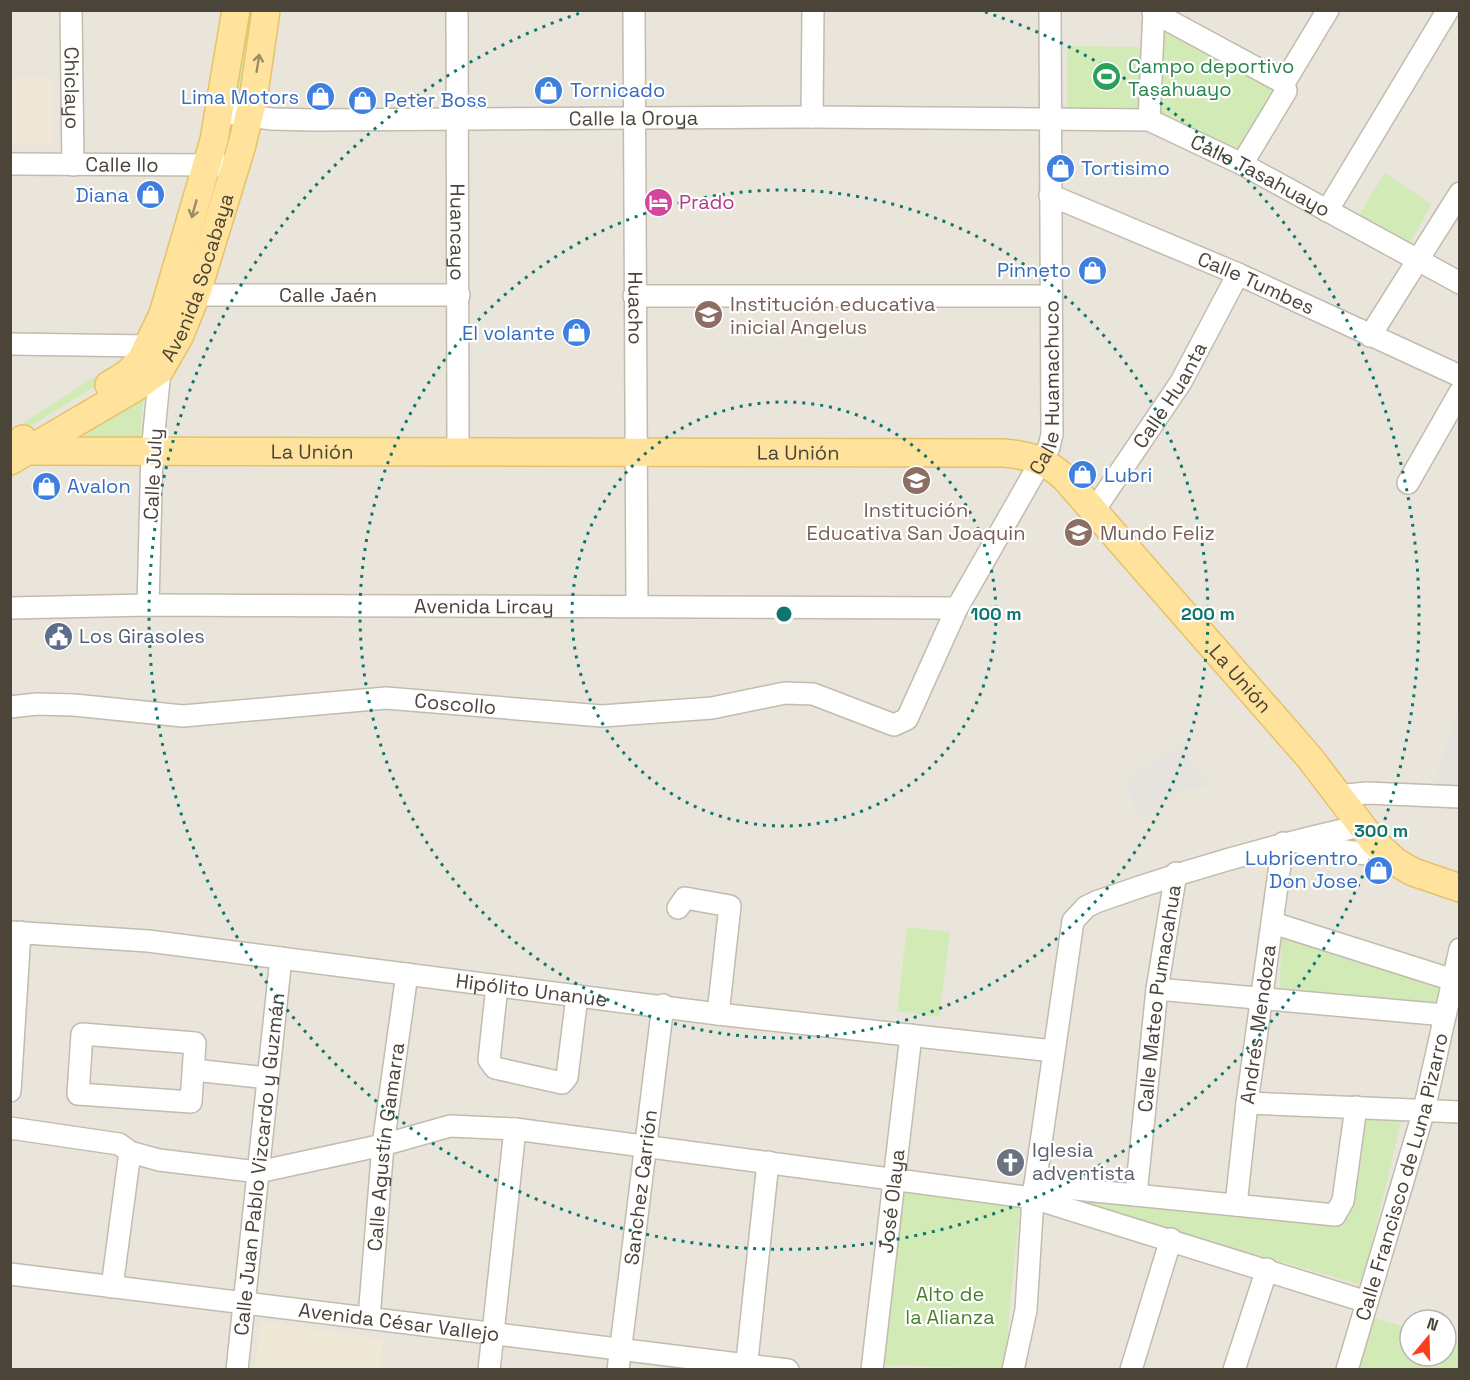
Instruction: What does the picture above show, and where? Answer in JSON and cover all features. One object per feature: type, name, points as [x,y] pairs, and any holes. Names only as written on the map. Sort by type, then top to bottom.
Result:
[{"type":"main road","name":"Avenida Socabaya","points":[[19,449],[127,374],[141,360],[163,314],[207,165],[220,112],[236,10]]},
{"type":"main road","name":"Avenida Socabaya","points":[[19,449],[160,370],[180,335],[196,295],[249,116],[266,10]]},
{"type":"main road","name":"La Unión","points":[[19,449],[152,452],[1022,454],[1044,461],[1065,478],[1308,757],[1360,826],[1396,862],[1413,873],[1460,888]]},
{"type":"street","name":"Chiclayo","points":[[71,10],[73,165]]},
{"type":"street","name":"Huancayo","points":[[457,10],[458,453]]},
{"type":"street","name":"Huacho","points":[[634,10],[637,606]]},
{"type":"street","points":[[812,117],[813,10]]},
{"type":"street","name":"Calle Huamachuco","points":[[894,725],[908,719],[957,608],[1044,461],[1052,434],[1050,10]]},
{"type":"street","points":[[1242,164],[1286,91],[1284,83],[1328,10]]},
{"type":"street","points":[[1327,211],[1448,10]]},
{"type":"street","points":[[1149,120],[1154,11],[1284,83]]},
{"type":"street","name":"Calle la Oroya","points":[[220,112],[313,120],[633,117],[1049,119]]},
{"type":"street","name":"Calle Tasahuayo","points":[[1049,119],[1149,120],[1242,164],[1460,283]]},
{"type":"street","name":"Calle Ilo","points":[[10,164],[235,165]]},
{"type":"street","points":[[1370,336],[1460,193]]},
{"type":"street","name":"Calle Tumbes","points":[[1050,195],[1238,274],[1460,376]]},
{"type":"street","name":"Calle Huanta","points":[[1093,512],[1181,382],[1238,274]]},
{"type":"street","name":"Calle Jaén","points":[[196,295],[459,295]]},
{"type":"street","points":[[634,296],[1050,296]]},
{"type":"street","points":[[10,344],[148,345],[160,370]]},
{"type":"street","name":"Calle July","points":[[148,605],[152,452],[160,370]]},
{"type":"street","points":[[1408,483],[1460,392]]},
{"type":"street","name":"Avenida Lircay","points":[[10,608],[148,605],[957,608]]},
{"type":"street","name":"Coscollo","points":[[10,707],[37,704],[74,705],[183,716],[386,698],[602,716],[712,708],[794,694],[813,694],[894,725]]},
{"type":"street","points":[[1337,796],[1367,793],[1460,797]]},
{"type":"street","points":[[1012,1370],[1026,1310],[1034,1191],[1073,921],[1079,912],[1096,902],[1176,873],[1283,843],[1360,826]]},
{"type":"street","points":[[1283,843],[1323,846],[1396,862]]},
{"type":"street","name":"Andrés Mendoza","points":[[1236,1205],[1247,1103],[1283,843]]},
{"type":"street","name":"Calle Mateo Pumacahua","points":[[1136,1195],[1156,989],[1176,873]]},
{"type":"street","points":[[678,908],[685,898],[730,906],[718,1014]]},
{"type":"street","points":[[1273,923],[1453,980]]},
{"type":"street","points":[[11,1077],[15,932]]},
{"type":"street","name":"Hipólito Unanue","points":[[15,932],[148,941],[663,1005],[718,1014],[1053,1051]]},
{"type":"street","name":"Calle Francisco de Luna Pizarro","points":[[1347,1370],[1424,1110],[1450,1012],[1453,980],[1460,949]]},
{"type":"street","name":"Calle Juan Pablo Vizcardo y Guzmán","points":[[237,1370],[281,958]]},
{"type":"street","name":"Calle Agustín Gamarra","points":[[369,1318],[383,1145],[407,974]]},
{"type":"street","points":[[497,986],[489,1060],[495,1068],[562,1083],[567,1077],[577,996]]},
{"type":"street","points":[[1156,989],[1450,1012]]},
{"type":"street","name":"Sanchez Carrión","points":[[619,1359],[663,1005]]},
{"type":"street","points":[[82,1034],[195,1043],[194,1070],[191,1102],[78,1094],[82,1034]]},
{"type":"street","name":"José Olaya","points":[[872,1370],[911,1035]]},
{"type":"street","points":[[194,1070],[268,1078]]},
{"type":"street","points":[[1247,1103],[1460,1112]]},
{"type":"street","points":[[10,1128],[119,1144],[130,1152],[159,1160],[258,1172],[383,1145],[450,1126],[515,1129],[894,1177],[1034,1191],[1136,1195],[1335,1215],[1343,1201],[1356,1107]]},
{"type":"street","points":[[489,1370],[515,1129]]},
{"type":"street","points":[[112,1287],[130,1152]]},
{"type":"street","points":[[746,1367],[768,1162]]},
{"type":"street","points":[[1034,1191],[1171,1239],[1367,1302]]},
{"type":"street","points":[[1131,1370],[1171,1239]]},
{"type":"street","points":[[1234,1370],[1267,1269]]},
{"type":"street","name":"Avenida César Vallejo","points":[[10,1274],[493,1334],[619,1359],[788,1370]]},
{"type":"shaded area","points":[[10,11],[1459,11],[1459,1369],[11,1369]]},
{"type":"shaded area","points":[[11,78],[52,78],[53,143],[11,143]]},
{"type":"shaded area","points":[[1459,704],[1459,788],[1434,785]]},
{"type":"shaded area","points":[[1178,745],[1211,785],[1176,792],[1141,820],[1125,784]]},
{"type":"shaded area","points":[[261,1322],[383,1339],[380,1369],[255,1369]]},
{"type":"green space","points":[[244,11],[259,11],[246,93],[233,90]]},
{"type":"green space","points":[[1156,24],[1283,90],[1241,159],[1154,114]]},
{"type":"green space","name":"Campo deportivo Tasahuayo","points":[[1067,46],[1148,47],[1147,108],[1067,107]]},
{"type":"green space","points":[[1385,173],[1431,204],[1407,249],[1356,219]]},
{"type":"green space","points":[[112,366],[117,373],[11,438],[10,431]]},
{"type":"green space","points":[[143,398],[140,442],[77,440],[76,434]]},
{"type":"green space","points":[[907,927],[950,932],[939,1017],[897,1011]]},
{"type":"green space","points":[[1281,937],[1444,981],[1435,1009],[1280,989]]},
{"type":"green space","points":[[1366,1116],[1402,1117],[1362,1285],[1083,1205],[1085,1197],[1340,1223],[1351,1209]]},
{"type":"green space","name":"Alto de la Alianza","points":[[904,1187],[1020,1204],[1004,1369],[882,1365]]},
{"type":"green space","points":[[1374,1318],[1398,1325],[1398,1368],[1458,1368],[1459,1342],[1458,1369],[1358,1369]]},
{"type":"place","name":"Campo deportivo Tasahuayo","points":[[1107,77]]},
{"type":"place","name":"Tornicado","points":[[549,90]]},
{"type":"place","name":"Lima Motors","points":[[320,97]]},
{"type":"place","name":"Peter Boss","points":[[363,100]]},
{"type":"place","name":"Tortisimo","points":[[1060,168]]},
{"type":"place","name":"Diana","points":[[150,195]]},
{"type":"place","name":"Prado","points":[[658,202]]},
{"type":"place","name":"Pinneto","points":[[1092,270]]},
{"type":"place","name":"Institución educativa inicial Angelus","points":[[709,315]]},
{"type":"place","name":"El volante","points":[[576,333]]},
{"type":"place","name":"Lubri","points":[[1083,475]]},
{"type":"place","name":"Institución Educativa San Joaquin","points":[[916,480]]},
{"type":"place","name":"Avalon","points":[[46,486]]},
{"type":"place","name":"Mundo Feliz","points":[[1079,533]]},
{"type":"place","name":"Los Girasoles","points":[[58,636]]},
{"type":"place","name":"Lubricentro Don Jose","points":[[1379,870]]},
{"type":"place","name":"Iglesia adventista","points":[[1011,1162]]}]
